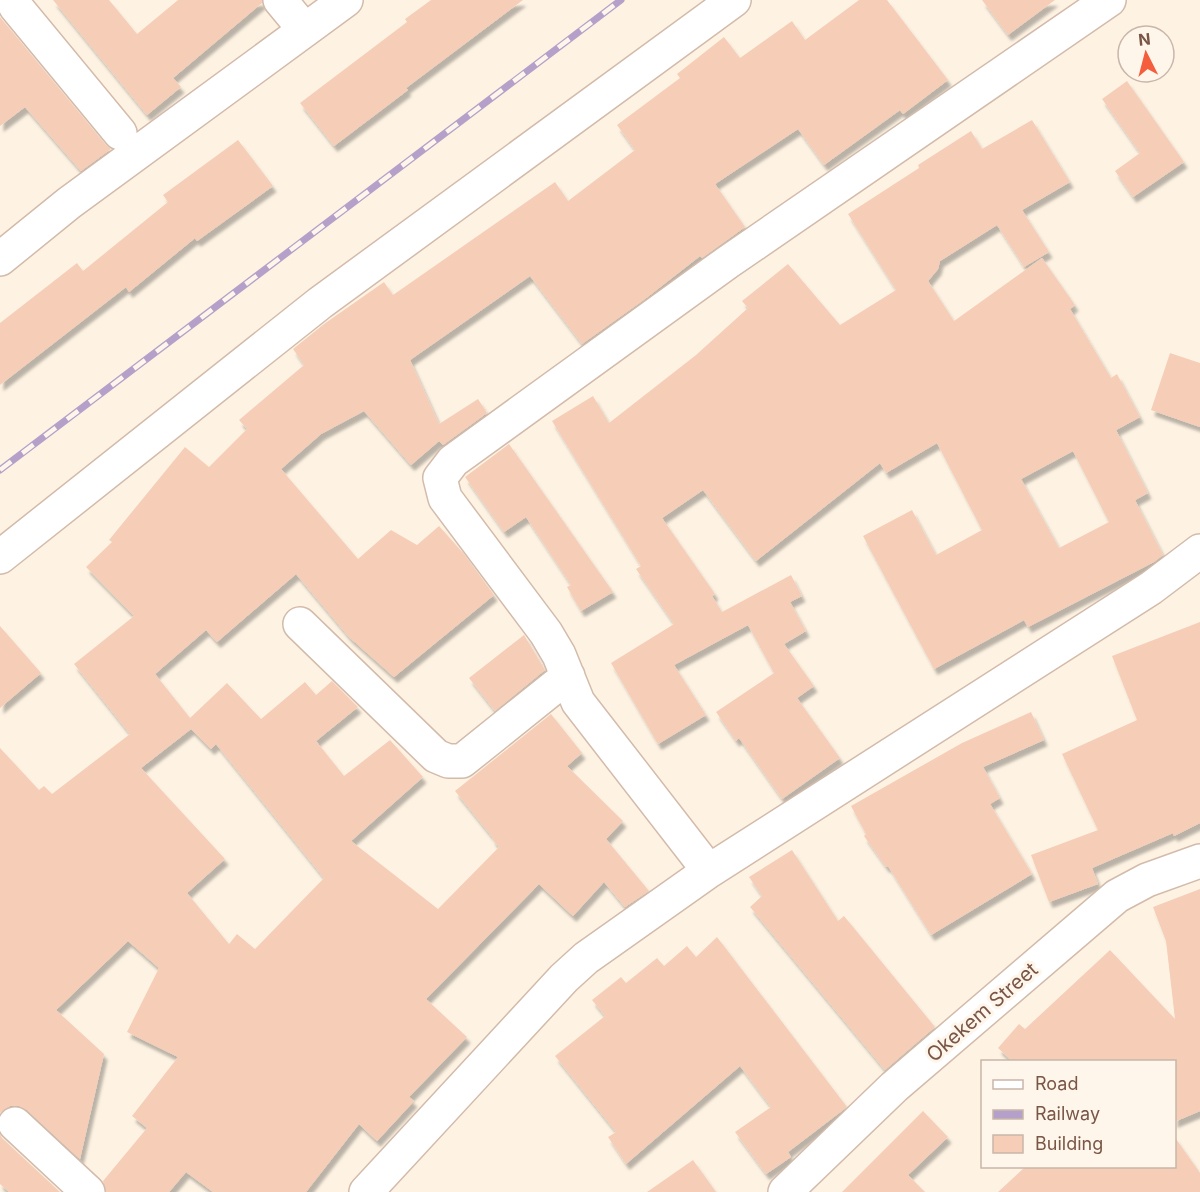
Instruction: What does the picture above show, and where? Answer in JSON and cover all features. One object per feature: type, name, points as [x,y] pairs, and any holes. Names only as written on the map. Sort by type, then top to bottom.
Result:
[{"type":"street","points":[[12,0],[16,8],[120,133]]},
{"type":"street","points":[[280,0],[304,29]]},
{"type":"street","points":[[0,260],[69,203],[346,0]]},
{"type":"street","points":[[0,557],[320,303],[734,0]]},
{"type":"street","points":[[709,872],[578,702],[559,655],[546,633],[445,498],[440,478],[453,461],[728,262],[1109,0]]},
{"type":"street","points":[[366,1192],[585,958],[709,872],[1151,588],[1200,551]]},
{"type":"street","points":[[300,624],[436,756],[448,761],[462,761],[568,676]]},
{"type":"street","name":"Okekem Street","points":[[785,1192],[894,1087],[1117,896],[1147,880],[1200,861]]},
{"type":"street","points":[[15,1124],[88,1192]]},
{"type":"building","points":[[53,0],[109,0],[137,34],[178,0],[262,0],[262,3],[173,78],[181,87],[147,115]]},
{"type":"building","points":[[431,0],[523,0],[406,88],[408,90],[334,146],[300,103],[407,22],[405,19]]},
{"type":"building","points":[[859,0],[887,0],[948,80],[903,114],[900,110],[824,165],[798,129],[715,184],[745,227],[702,258],[700,256],[582,344],[530,276],[410,360],[439,424],[478,399],[487,413],[443,445],[439,441],[411,465],[364,411],[321,434],[281,469],[358,559],[391,530],[417,545],[439,526],[464,554],[494,595],[394,677],[349,637],[296,574],[217,642],[206,630],[155,674],[190,718],[227,683],[261,719],[305,682],[316,695],[332,681],[358,707],[316,741],[344,776],[390,740],[423,777],[351,841],[438,909],[499,847],[455,791],[551,714],[582,753],[567,766],[623,821],[606,839],[649,891],[625,907],[604,882],[573,916],[539,884],[426,999],[467,1037],[409,1097],[414,1101],[377,1141],[359,1124],[306,1192],[213,1192],[186,1172],[169,1192],[106,1192],[103,1181],[147,1128],[132,1116],[178,1057],[127,1032],[159,968],[128,941],[56,1010],[104,1054],[80,1159],[27,1110],[19,1106],[10,1106],[0,1113],[0,748],[39,790],[44,786],[52,794],[130,734],[74,664],[134,616],[86,567],[112,542],[109,540],[185,447],[209,467],[247,429],[239,420],[304,365],[293,349],[324,324],[384,282],[393,295],[555,182],[568,201],[635,150],[617,125],[680,78],[677,74],[724,37],[740,58],[792,21],[805,40]],"holes":[[[191,729],[211,749],[216,744],[324,878],[255,949],[237,934],[229,944],[187,893],[225,859],[141,768]]]},
{"type":"building","points":[[982,0],[1055,0],[1008,35]]},
{"type":"building","points":[[0,17],[111,149],[81,171],[25,107],[0,126]]},
{"type":"building","points":[[1123,84],[1129,84],[1184,162],[1133,197],[1115,171],[1140,153],[1102,99]]},
{"type":"building","points":[[1032,120],[1070,182],[1022,210],[1049,252],[1024,267],[997,225],[940,261],[938,269],[928,281],[954,321],[1042,258],[1075,305],[1070,309],[1111,378],[1117,374],[1140,417],[1116,430],[1148,493],[1135,500],[1163,555],[1154,562],[1028,627],[1024,620],[934,669],[863,536],[912,510],[936,555],[982,530],[937,443],[886,473],[880,463],[756,561],[703,490],[662,518],[715,594],[712,596],[722,612],[791,575],[802,596],[790,602],[806,631],[784,644],[814,686],[797,698],[840,758],[782,799],[739,738],[736,741],[716,712],[774,673],[748,625],[674,665],[706,715],[658,744],[611,663],[674,624],[636,569],[641,566],[552,421],[593,396],[609,423],[696,355],[748,308],[742,301],[788,264],[840,325],[896,290],[848,214],[971,131],[982,149]],"holes":[[[1073,451],[1109,522],[1059,548],[1021,479]]]},
{"type":"building","points":[[238,140],[273,186],[197,241],[195,238],[129,292],[126,287],[0,385],[0,323],[77,263],[83,271],[168,202],[163,195]]},
{"type":"building","points":[[1170,353],[1200,363],[1200,427],[1151,410]]},
{"type":"building","points":[[509,444],[613,592],[581,611],[567,587],[571,585],[526,517],[504,532],[465,477]]},
{"type":"building","points":[[1200,622],[1200,823],[1174,836],[1173,833],[1092,868],[1098,884],[1049,902],[1031,855],[1098,830],[1062,754],[1137,720],[1112,656]]},
{"type":"building","points":[[0,626],[41,673],[0,708]]},
{"type":"building","points":[[524,635],[545,670],[495,711],[469,678]]},
{"type":"building","points":[[1031,712],[1044,740],[983,767],[1000,798],[990,804],[1032,874],[931,935],[888,866],[886,867],[864,836],[866,834],[851,806],[962,743]]},
{"type":"building","points":[[792,850],[838,921],[844,916],[935,1027],[885,1070],[750,907],[762,896],[749,877]]},
{"type":"building","points":[[1200,889],[1200,1111],[1176,1121],[1176,1060],[1011,1060],[998,1048],[1019,1024],[1025,1029],[1110,950],[1175,1019],[1166,941],[1153,907]]},
{"type":"building","points":[[717,937],[847,1107],[788,1152],[791,1157],[766,1174],[735,1132],[771,1107],[740,1066],[626,1164],[608,1137],[616,1132],[555,1056],[605,1016],[592,1000],[621,977],[626,983],[657,958],[664,966],[687,946],[696,957]]},
{"type":"building","points":[[923,1111],[948,1137],[908,1175],[925,1192],[842,1192]]},
{"type":"building","points":[[0,1134],[60,1192],[9,1192],[0,1184]]},
{"type":"building","points":[[1176,1139],[1200,1173],[1200,1192],[998,1192],[1024,1168],[1176,1168]]},
{"type":"building","points":[[693,1160],[716,1192],[647,1192]]},
{"type":"railway","points":[[0,470],[621,0]]}]
